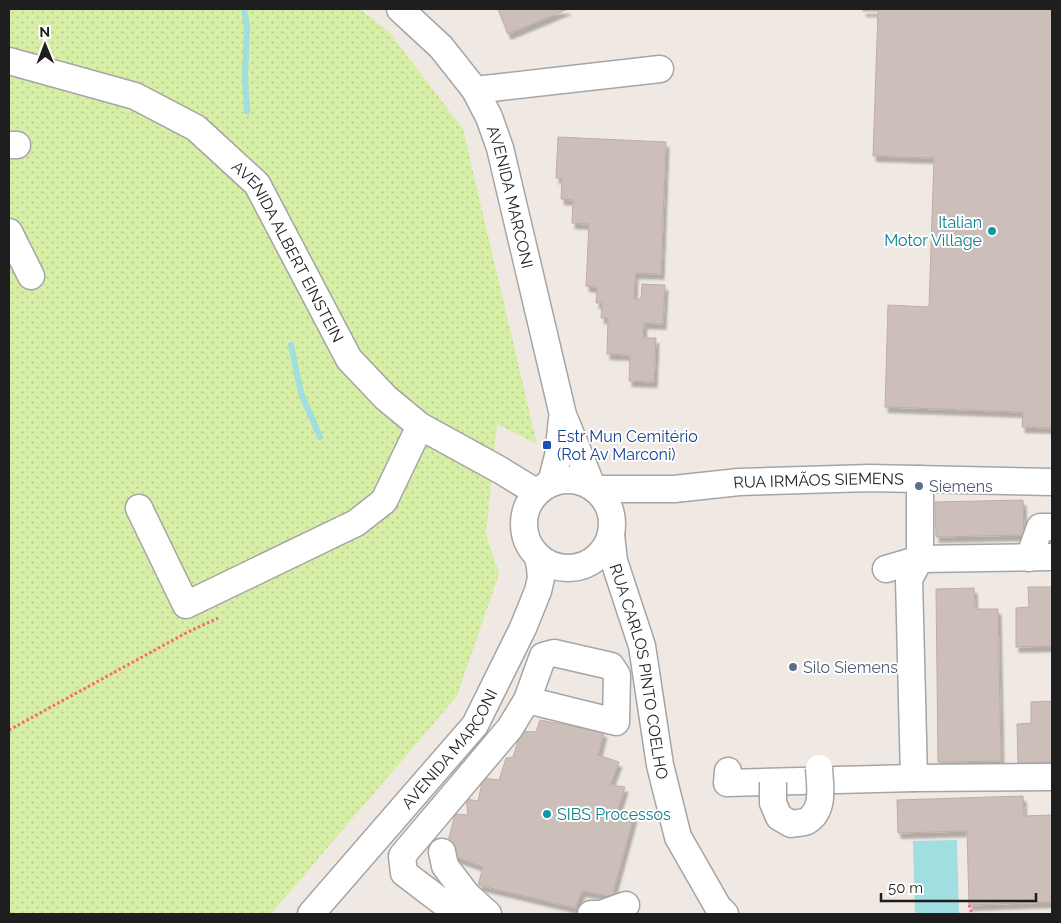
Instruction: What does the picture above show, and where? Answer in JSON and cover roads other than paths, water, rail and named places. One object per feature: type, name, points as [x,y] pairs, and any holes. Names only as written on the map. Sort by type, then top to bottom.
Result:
[{"type":"street","name":"AVENIDA MARCONI","points":[[400,9],[441,47],[475,90],[489,117],[500,148],[563,415],[594,488]]},
{"type":"street","name":"AVENIDA ALBERT EINSTEIN","points":[[9,61],[135,96],[196,128],[256,184],[349,359],[386,398],[420,426],[500,470],[543,488]]},
{"type":"street","points":[[475,90],[660,69]]},
{"type":"street","points":[[9,232],[31,276]]},
{"type":"street","name":"AVENIDA MARCONI","points":[[543,488],[558,456],[563,415]]},
{"type":"street","points":[[139,508],[186,605],[356,523],[384,501],[420,426]]},
{"type":"street","name":"RUA IRMÃOS SIEMENS","points":[[594,488],[674,489],[739,482],[861,478],[1052,482]]},
{"type":"street","points":[[914,778],[909,579],[920,559],[920,479]]},
{"type":"street","points":[[564,480],[579,481],[594,488],[604,498],[610,510],[612,530],[606,547],[587,564],[574,568],[561,568],[549,564],[538,557],[529,546],[524,532],[524,518],[528,504],[543,488],[564,480]]},
{"type":"street","name":"RUA IRMÃOS SIEMENS","points":[[612,530],[634,506],[674,489]]},
{"type":"street","points":[[886,569],[920,559],[1040,558],[1040,527],[1052,527]]},
{"type":"street","name":"RUA CARLOS PINTO COELHO","points":[[612,530],[614,562],[642,646],[660,765],[678,837],[718,907],[724,914]]},
{"type":"street","name":"AVENIDA MARCONI","points":[[311,914],[475,725],[523,628],[538,591],[541,578],[538,557]]},
{"type":"street","points":[[458,914],[404,873],[402,856],[510,728],[528,700]]},
{"type":"street","points":[[773,782],[773,803],[779,817],[791,824],[806,822],[816,812],[820,799],[819,768]]},
{"type":"street","points":[[728,771],[727,783],[773,782],[866,773],[914,778],[1052,777]]},
{"type":"street","points":[[442,852],[445,866],[467,895],[488,914]]},
{"type":"street","points":[[591,914],[601,914],[626,905]]},
{"type":"water","points":[[957,840],[959,914],[915,914],[913,841]]},
{"type":"waterway","points":[[244,9],[247,27],[245,77],[247,111]]},
{"type":"waterway","points":[[291,345],[301,393],[320,437]]},
{"type":"place","name":"Italian Motor Village","points":[[992,231]]},
{"type":"place","name":"Estr Mun Cemitério (Rot Av Marconi)","points":[[547,445]]},
{"type":"place","name":"Siemens","points":[[919,486]]},
{"type":"place","name":"Silo Siemens","points":[[793,667]]},
{"type":"place","name":"SIBS Processos","points":[[547,814]]}]
